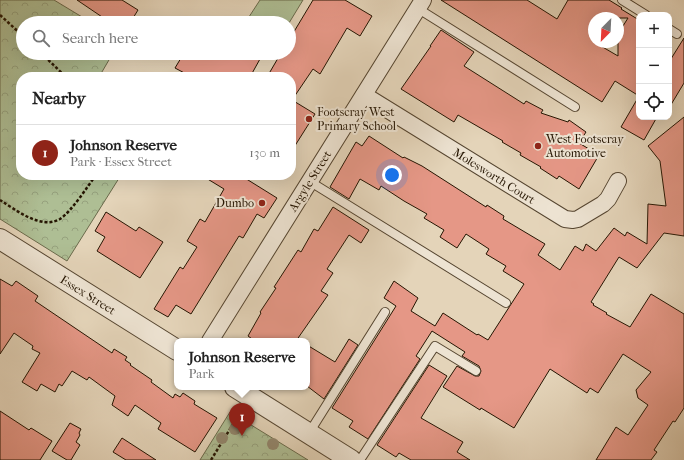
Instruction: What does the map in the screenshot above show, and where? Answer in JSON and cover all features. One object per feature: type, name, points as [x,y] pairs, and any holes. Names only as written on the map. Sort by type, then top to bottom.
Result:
[{"type":"street","name":"Argyle Street","points":[[212,338],[420,4]]},
{"type":"street","name":"Molesworth Court","points":[[364,95],[565,219],[578,219],[603,204],[608,199],[618,181]]},
{"type":"street","name":"Essex Street","points":[[0,239],[174,348]]},
{"type":"street","points":[[240,390],[351,460]]},
{"type":"lane","points":[[622,0],[641,12]]},
{"type":"lane","points":[[420,4],[575,107]]},
{"type":"lane","points":[[672,31],[677,34]]},
{"type":"lane","points":[[310,181],[506,303]]},
{"type":"lane","points":[[308,433],[385,312]]},
{"type":"lane","points":[[360,460],[435,346],[476,371]]},
{"type":"path","points":[[0,15],[16,30]]},
{"type":"path","points":[[48,60],[61,72]]},
{"type":"path","points":[[0,200],[23,215],[37,220],[48,222],[53,221],[60,219],[67,213],[92,180]]},
{"type":"path","points":[[211,460],[238,416],[242,419],[246,413],[250,416],[259,402]]},
{"type":"green space","points":[[0,0],[54,0],[80,16],[16,16],[16,60],[109,60],[102,72],[16,72],[16,180],[118,180],[67,261],[0,219]]},
{"type":"green space","points":[[260,0],[303,0],[293,16],[250,16]]},
{"type":"green space","points":[[230,412],[308,460],[200,460]]},
{"type":"building","points":[[77,0],[122,0],[138,10],[134,16],[101,16]]},
{"type":"building","points":[[313,0],[345,0],[372,16],[360,36],[347,28],[320,74],[313,69],[296,94],[296,72],[270,72],[277,60],[296,60],[296,28]]},
{"type":"building","points":[[441,0],[527,0],[557,19],[568,0],[609,0],[636,18],[636,94],[615,81],[602,102]]},
{"type":"building","points":[[441,30],[474,52],[464,66],[524,104],[526,101],[543,110],[541,113],[568,122],[569,120],[586,132],[579,143],[599,155],[579,189],[559,176],[557,179],[540,168],[541,167],[520,155],[521,153],[502,142],[503,141],[458,115],[454,122],[401,89]]},
{"type":"building","points":[[684,38],[684,83],[672,103],[672,84],[672,57]]},
{"type":"building","points":[[180,60],[259,60],[253,72],[183,72],[175,68]]},
{"type":"building","points":[[636,101],[636,120],[655,120],[644,140],[621,127]]},
{"type":"building","points":[[296,102],[315,114],[296,144]]},
{"type":"building","points":[[684,117],[684,236],[664,233],[637,268],[619,257],[591,302],[594,304],[593,305],[607,313],[606,314],[630,327],[651,294],[684,314],[684,408],[675,422],[673,421],[654,450],[657,452],[651,460],[596,460],[616,427],[628,435],[648,405],[638,398],[636,390],[651,372],[623,354],[598,393],[590,388],[587,393],[550,369],[514,428],[481,408],[480,410],[443,387],[457,366],[475,376],[479,376],[481,371],[479,366],[462,356],[465,352],[432,331],[416,356],[420,359],[368,439],[349,427],[353,421],[332,408],[396,306],[384,298],[394,281],[418,298],[411,311],[435,326],[443,313],[477,335],[478,334],[488,340],[524,284],[503,271],[506,266],[486,254],[489,249],[466,234],[457,248],[440,237],[444,230],[424,218],[427,214],[381,186],[379,190],[360,179],[349,199],[330,187],[356,142],[362,146],[369,136],[403,158],[404,157],[422,166],[486,207],[487,205],[504,216],[503,219],[545,244],[538,255],[560,270],[575,246],[583,251],[586,244],[596,251],[614,228],[625,236],[627,232],[647,244],[648,204],[666,206],[660,161],[648,146]]},
{"type":"building","points":[[209,180],[248,180],[277,198],[264,218],[257,214],[243,238],[239,236],[191,314],[176,305],[168,317],[154,309],[180,267],[183,269],[197,247],[187,241],[200,219],[205,222],[224,189]]},
{"type":"building","points":[[333,207],[369,230],[361,243],[349,235],[327,269],[333,273],[321,291],[328,295],[298,338],[251,338],[248,336],[261,313],[260,312],[276,288],[274,287],[298,250],[301,252],[314,229],[318,231]]},
{"type":"building","points":[[106,212],[136,231],[139,227],[163,242],[140,278],[97,251],[105,237],[95,231]]},
{"type":"building","points":[[0,279],[12,286],[16,281],[38,296],[35,301],[112,353],[114,349],[127,357],[125,360],[131,364],[130,365],[152,380],[151,382],[173,398],[175,394],[180,397],[183,393],[195,401],[194,404],[217,418],[195,452],[158,429],[161,423],[135,405],[128,416],[112,405],[115,396],[89,377],[87,380],[72,371],[62,386],[59,384],[55,392],[41,384],[37,391],[22,382],[40,353],[32,349],[33,346],[14,333],[0,354]]},
{"type":"building","points":[[349,339],[358,345],[324,399],[310,388],[310,347],[335,362]]},
{"type":"building","points":[[429,365],[447,376],[421,418],[463,442],[457,452],[470,460],[411,460],[399,453],[396,457],[377,445]]},
{"type":"building","points":[[0,411],[29,430],[31,428],[52,441],[40,460],[0,460]]},
{"type":"building","points":[[70,423],[81,429],[79,433],[80,435],[76,442],[80,445],[71,460],[67,460],[52,451]]},
{"type":"building","points":[[122,438],[156,460],[126,460],[113,452]]},
{"type":"place","name":"Footscray West Primary School","points":[[309,119]]},
{"type":"place","name":"West Footscray Automotive","points":[[538,146]]},
{"type":"place","name":"Dumbo","points":[[262,203]]},
{"type":"place","name":"Johnson Reserve","points":[[242,436]]}]
